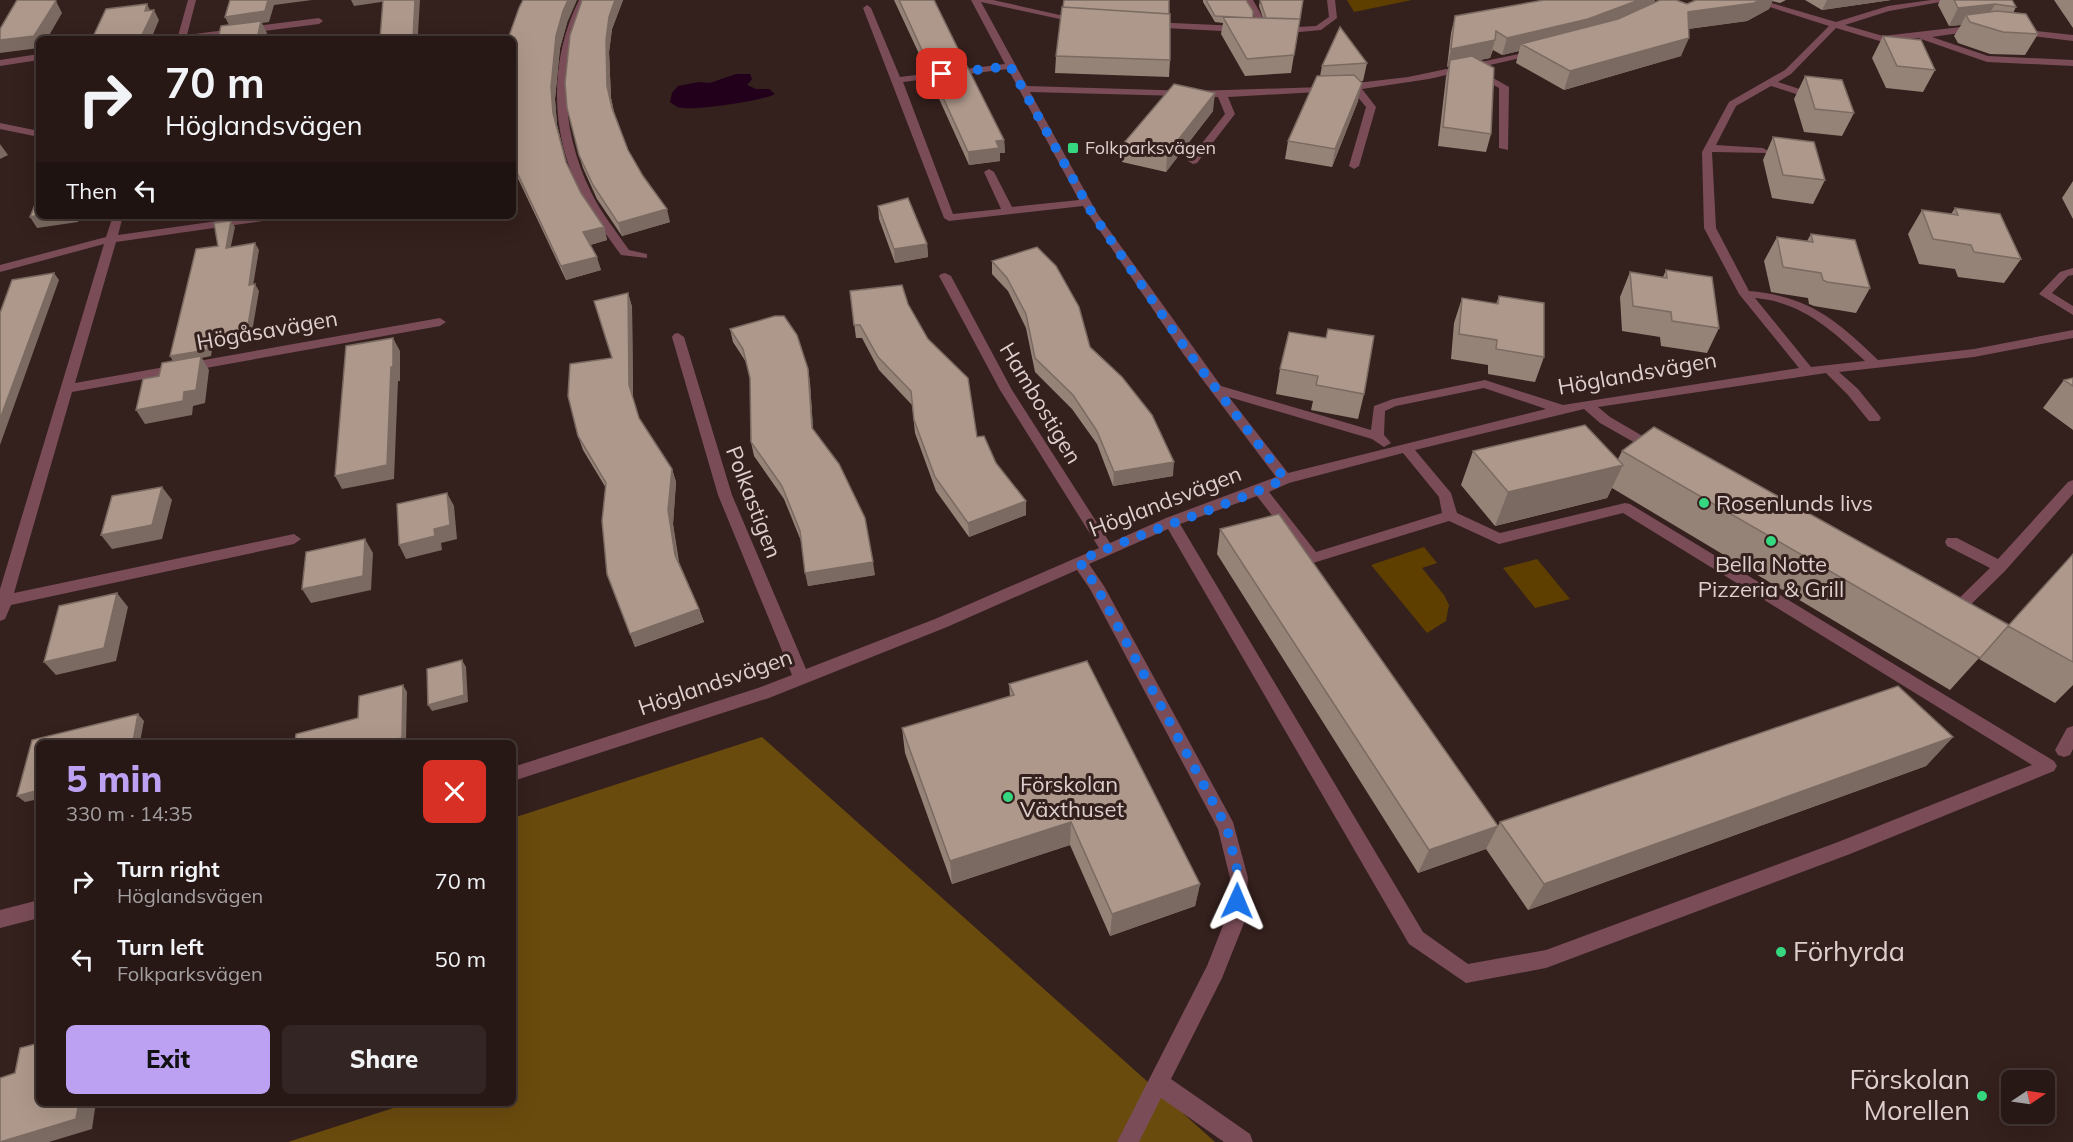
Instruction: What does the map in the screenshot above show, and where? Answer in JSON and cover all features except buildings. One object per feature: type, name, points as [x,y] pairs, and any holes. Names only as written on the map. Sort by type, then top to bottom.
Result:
[{"type":"street","points":[[183,36],[192,0]]},
{"type":"street","points":[[582,0],[571,19],[560,72],[566,137],[590,200],[625,253],[643,256]]},
{"type":"street","points":[[975,0],[1086,202],[1214,388],[1285,479]]},
{"type":"street","points":[[981,0],[1065,19],[1089,20]]},
{"type":"street","points":[[1249,0],[1258,16],[1260,30]]},
{"type":"street","points":[[1136,24],[1292,31],[1318,28],[1333,18],[1331,0]]},
{"type":"street","points":[[1752,0],[1833,26],[1883,39],[1985,27]]},
{"type":"street","points":[[1873,0],[1888,9]]},
{"type":"street","points":[[1808,371],[1745,294],[1710,228],[1708,148],[1732,104],[1788,72],[1833,26],[1888,9],[1948,0]]},
{"type":"street","points":[[867,8],[949,218],[1086,202]]},
{"type":"street","points":[[205,36],[319,21]]},
{"type":"street","points":[[2007,30],[2073,38]]},
{"type":"street","points":[[1919,35],[1987,59],[2073,63]]},
{"type":"street","points":[[1022,88],[1149,95],[1222,94],[1355,87],[1469,68],[1544,50]]},
{"type":"street","points":[[0,63],[36,57]]},
{"type":"street","points":[[897,80],[1010,66]]},
{"type":"street","points":[[1469,68],[1504,87],[1504,148]]},
{"type":"street","points":[[1770,82],[1820,98]]},
{"type":"street","points":[[1354,166],[1371,107],[1355,87]]},
{"type":"street","points":[[1193,161],[1230,114],[1222,94]]},
{"type":"street","points":[[0,126],[36,133]]},
{"type":"street","points":[[1708,148],[1764,152]]},
{"type":"street","points":[[989,172],[1008,211]]},
{"type":"street","points":[[117,219],[1,606],[294,539]]},
{"type":"street","points":[[0,269],[110,239],[255,219]]},
{"type":"street","points":[[2073,271],[2064,274],[2045,294],[2073,311]]},
{"type":"street","name":"Hambostigen","points":[[945,276],[1006,390],[1107,549]]},
{"type":"street","points":[[1745,294],[1764,295],[1800,305],[1829,320],[1875,364]]},
{"type":"street","name":"Högåsavägen","points":[[66,390],[440,322]]},
{"type":"street","name":"Höglandsvägen","points":[[516,773],[763,693],[941,623],[1171,522],[1285,479],[1587,404],[1808,371],[1974,353],[2073,334]]},
{"type":"street","name":"Polkastigen","points":[[678,337],[725,495],[802,678]]},
{"type":"street","points":[[1829,369],[1853,392],[1874,418]]},
{"type":"street","points":[[1377,436],[1379,409],[1393,403],[1485,384],[1562,409]]},
{"type":"street","points":[[1214,388],[1377,436],[1398,450],[1446,496],[1450,516]]},
{"type":"street","points":[[1587,404],[1605,420],[1666,456]]},
{"type":"street","points":[[1942,612],[1949,617],[2000,567],[2073,485]]},
{"type":"street","points":[[1171,522],[1416,938],[1466,974],[1546,959],[1844,848],[2048,766],[1625,508],[1499,539],[1450,516],[1313,558],[1260,490]]},
{"type":"street","points":[[1952,542],[2000,567]]},
{"type":"street","points":[[1079,561],[1096,586],[1227,828],[1239,878],[1234,923],[1215,971],[1128,1142]]},
{"type":"street","points":[[2064,750],[2073,733]]},
{"type":"street","points":[[0,919],[36,910]]},
{"type":"street","points":[[1158,1083],[1242,1142]]},
{"type":"shaded area","points":[[1347,0],[1412,0],[1354,12]]},
{"type":"shaded area","points":[[736,74],[750,74],[752,79],[747,85],[756,89],[769,89],[775,94],[744,102],[702,108],[681,108],[670,102],[672,93],[678,86],[699,82],[710,83]]},
{"type":"shaded area","points":[[1424,547],[1437,563],[1422,568],[1444,595],[1449,605],[1446,621],[1427,633],[1371,565]]},
{"type":"shaded area","points":[[1537,559],[1570,599],[1535,608],[1503,568]]},
{"type":"shaded area","points":[[762,737],[1215,1142],[288,1142],[400,1106],[516,1106],[516,817]]},
{"type":"place","name":"Folkparksvägen","points":[[1073,148]]},
{"type":"place","name":"Rosenlunds livs","points":[[1704,503]]},
{"type":"place","name":"Bella Notte Pizzeria & Grill","points":[[1771,541]]},
{"type":"place","name":"Förskolan Växthuset","points":[[1008,797]]},
{"type":"place","name":"Förhyrda","points":[[1781,952]]},
{"type":"place","name":"Förskolan Morellen","points":[[1982,1096]]},
{"type":"route","points":[[942,74],[1010,66],[1092,213],[1214,388],[1285,479],[1171,522],[1079,561],[1096,586],[1227,828],[1239,878],[1237,901]]}]
